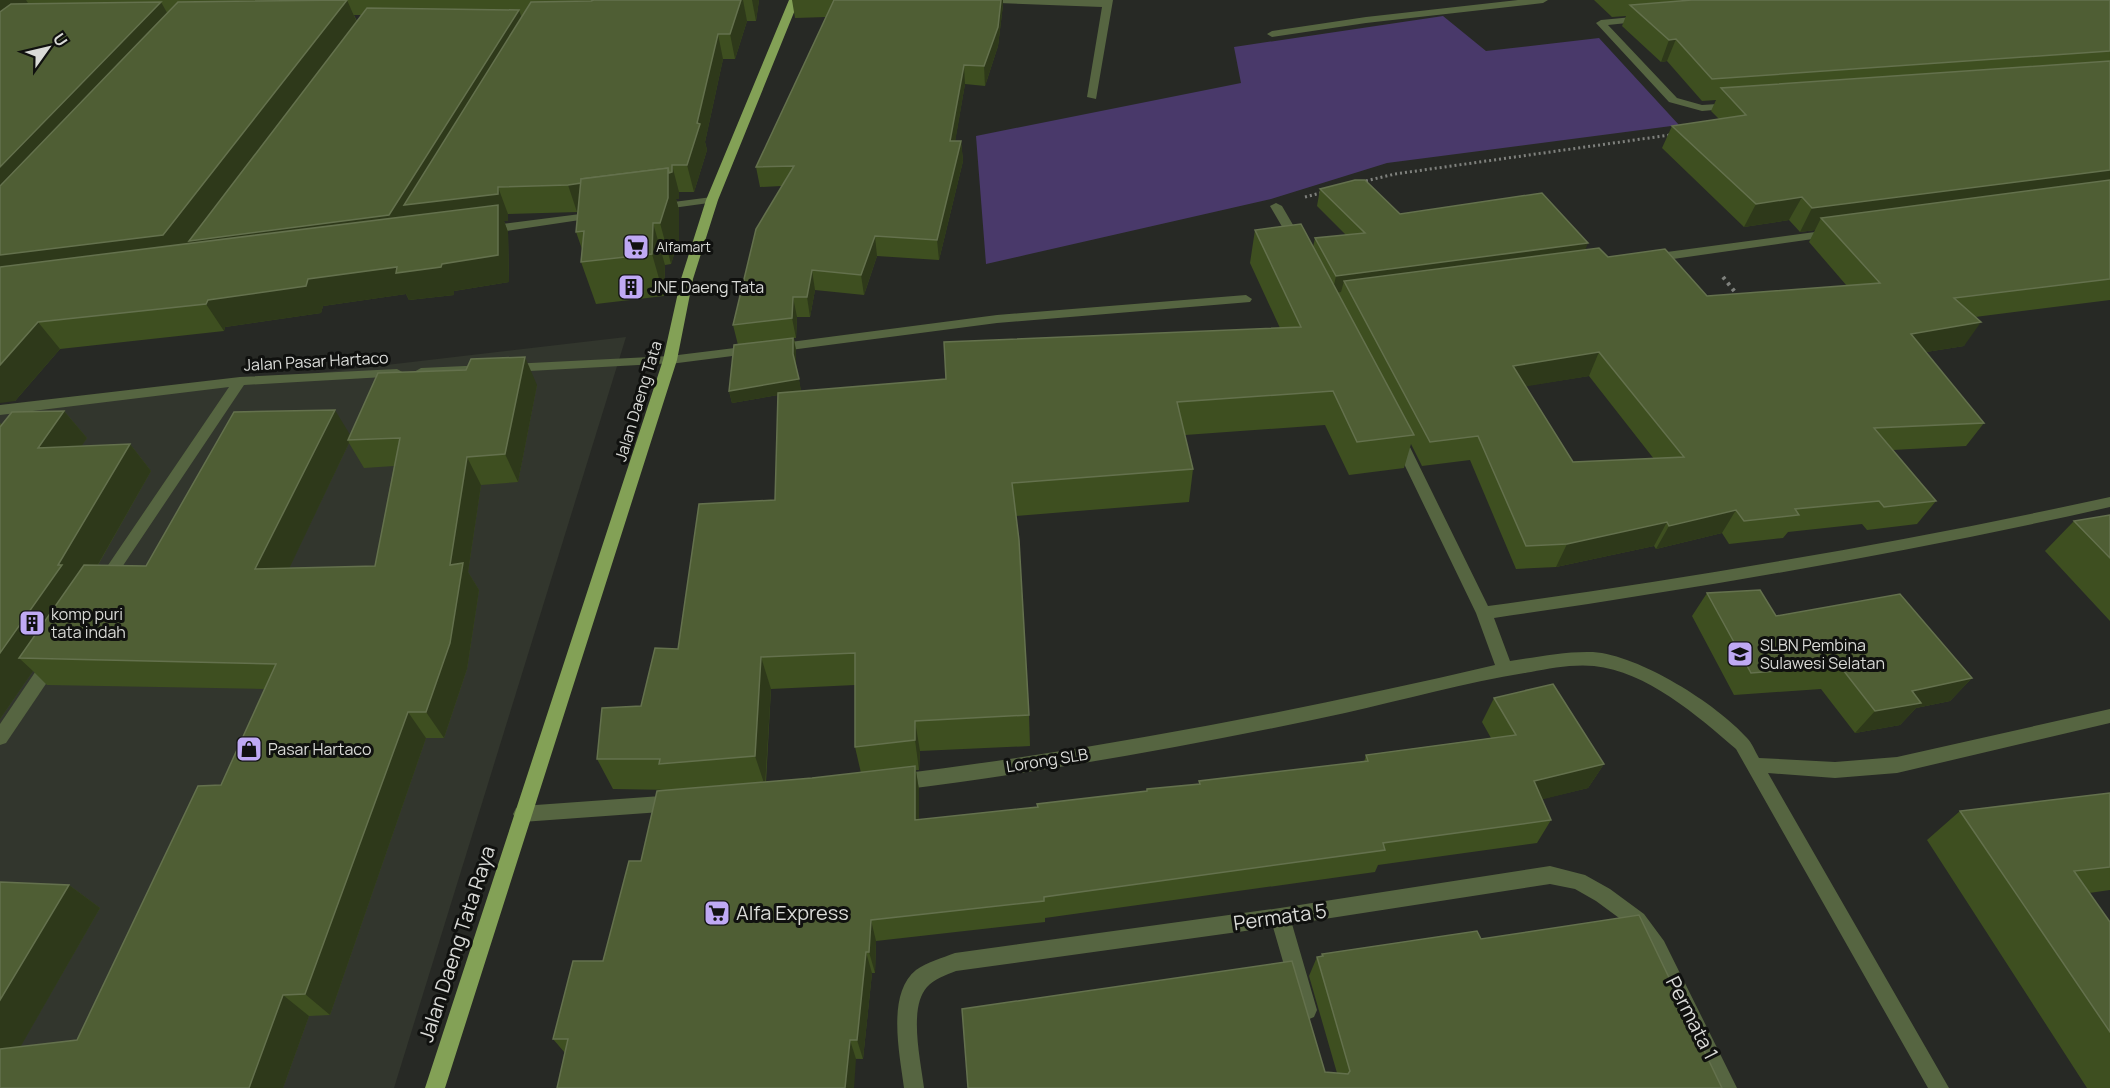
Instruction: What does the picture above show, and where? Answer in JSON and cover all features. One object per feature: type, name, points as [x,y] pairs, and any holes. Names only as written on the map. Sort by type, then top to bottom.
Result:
[{"type":"main road","name":"Jalan Daeng Tata","points":[[522,814],[670,360],[687,279],[712,200],[794,0]]},
{"type":"main road","name":"Jalan Daeng Tata Raya","points":[[435,1088],[522,814]]},
{"type":"street","points":[[999,0],[1108,2],[1092,97]]},
{"type":"street","points":[[1272,34],[1366,20],[1543,0]]},
{"type":"street","points":[[1656,18],[1602,23],[1673,100],[1702,108],[1748,104]]},
{"type":"street","points":[[641,209],[712,200]]},
{"type":"street","points":[[1276,206],[1303,253]]},
{"type":"street","points":[[475,231],[605,214]]},
{"type":"street","points":[[1636,260],[1838,233]]},
{"type":"street","name":"Jalan Pasar Hartaco","points":[[0,410],[240,381],[670,360],[997,319],[1246,299]]},
{"type":"street","points":[[100,589],[240,381]]},
{"type":"street","points":[[39,421],[52,404]]},
{"type":"street","points":[[1394,428],[1484,613],[1505,669]]},
{"type":"street","points":[[1484,613],[1659,589],[1926,542],[2110,502]]},
{"type":"street","points":[[0,738],[60,649]]},
{"type":"street","name":"Lorong SLB","points":[[886,784],[1063,759],[1219,731],[1371,701],[1505,669],[1549,662],[1594,659],[1641,672],[1699,706],[1742,744],[1939,1088]]},
{"type":"street","points":[[1754,765],[1835,770],[1897,765],[2110,716]]},
{"type":"street","points":[[522,814],[687,802]]},
{"type":"street","name":"Permata 5","points":[[914,1088],[907,1016],[911,993],[920,980],[955,962],[1280,917],[1550,875],[1578,881],[1603,895],[1637,920],[1657,948]]},
{"type":"street","points":[[1280,917],[1313,1031]]},
{"type":"street","name":"Permata 1","points":[[1657,948],[1727,1088]]},
{"type":"path","points":[[1353,184],[1395,174],[1675,135]]},
{"type":"path","points":[[1276,206],[1333,190]]},
{"type":"path","points":[[1701,251],[1745,304]]},
{"type":"shaded area","points":[[1443,16],[1486,51],[1599,38],[1679,125],[1387,163],[1271,199],[986,264],[976,136],[1241,83],[1234,47]]},
{"type":"shaded area","name":"Pasar Hartaco","points":[[626,337],[394,1088],[0,1088],[0,410]]},
{"type":"building","points":[[347,0],[163,235],[0,255],[0,186],[178,2]]},
{"type":"building","points":[[741,0],[730,34],[718,34],[697,123],[700,124],[687,165],[672,165],[672,172],[669,173],[668,168],[581,179],[581,183],[568,185],[498,187],[498,194],[404,205],[531,2]]},
{"type":"building","points":[[834,0],[1001,0],[998,27],[984,66],[964,65],[950,141],[961,141],[937,240],[875,236],[861,275],[812,270],[807,297],[793,297],[792,318],[733,325],[756,229],[794,166],[756,167]]},
{"type":"building","points":[[1692,0],[2110,0],[2110,51],[1712,79],[1676,39],[1669,40],[1630,5]]},
{"type":"building","points":[[161,2],[0,167],[0,12],[11,4]]},
{"type":"building","points":[[367,8],[519,10],[389,215],[189,241]]},
{"type":"building","points":[[2110,61],[2110,170],[1812,208],[1802,197],[1756,204],[1672,126],[1746,115],[1721,88]]},
{"type":"building","points":[[668,168],[668,198],[660,223],[653,223],[652,254],[581,262],[584,231],[576,232],[581,179]]},
{"type":"building","points":[[1355,180],[1365,180],[1400,214],[1542,193],[1588,243],[1336,276],[1315,238],[1365,233],[1320,189]]},
{"type":"building","points":[[2110,180],[2110,279],[1954,298],[1981,322],[1911,334],[1984,423],[1874,428],[1936,501],[1884,507],[1879,501],[1795,509],[1799,515],[1744,521],[1736,510],[1669,526],[1667,522],[1567,544],[1526,546],[1478,436],[1430,442],[1344,281],[1599,248],[1608,257],[1665,249],[1707,296],[1880,283],[1821,218]],"holes":[[[1599,352],[1684,457],[1573,462],[1513,366]]]},
{"type":"building","points":[[498,205],[498,255],[442,264],[441,267],[396,273],[397,267],[308,279],[306,286],[208,300],[206,304],[38,322],[0,365],[0,267]]},
{"type":"building","points":[[1301,224],[1414,435],[1357,442],[1333,391],[1177,402],[1193,469],[1012,483],[1019,540],[1029,715],[915,721],[915,740],[855,747],[855,653],[761,657],[755,756],[659,764],[660,759],[597,759],[602,708],[641,706],[655,648],[678,649],[699,504],[775,500],[778,393],[946,379],[944,342],[1301,327],[1255,230]]},
{"type":"building","points":[[793,338],[793,354],[799,379],[729,391],[734,345]]},
{"type":"building","points":[[525,357],[505,454],[467,457],[450,565],[463,563],[450,643],[426,712],[408,712],[305,994],[283,995],[249,1088],[0,1088],[0,1049],[77,1040],[198,786],[221,785],[276,664],[19,658],[84,565],[146,566],[234,412],[335,410],[255,569],[375,566],[400,438],[348,440],[378,373],[466,370],[471,359]]},
{"type":"building","points":[[64,411],[38,448],[130,444],[58,565],[62,565],[0,653],[0,427],[12,412]]},
{"type":"building","points":[[2110,515],[2110,558],[2074,521]]},
{"type":"building","points":[[1760,590],[1776,616],[1900,594],[1972,678],[1912,691],[1921,703],[1875,711],[1840,666],[1751,673],[1707,593]]},
{"type":"building","points":[[1553,684],[1604,764],[1534,781],[1551,820],[1383,843],[1385,850],[1044,897],[1044,901],[871,920],[857,1040],[850,1040],[845,1088],[557,1088],[568,1039],[553,1039],[573,961],[603,961],[629,861],[641,861],[657,791],[812,778],[915,766],[915,820],[1038,807],[1037,804],[1200,784],[1199,781],[1368,761],[1366,755],[1516,735],[1494,698]]},
{"type":"building","points":[[2110,793],[2110,867],[2074,871],[2110,922],[2110,1032],[1960,811]]},
{"type":"building","points":[[0,882],[69,885],[0,1000]]},
{"type":"building","points":[[1639,915],[1722,1088],[968,1088],[962,1009],[1292,961],[1325,1072],[1348,1074],[1350,1071],[1317,957],[1323,956],[1322,954],[1477,931],[1481,939]]},
{"type":"place","name":"Alfamart","points":[[636,247]]},
{"type":"place","name":"JNE Daeng Tata","points":[[631,287]]},
{"type":"place","name":"komp puri tata indah","points":[[32,623]]},
{"type":"place","name":"SLBN Pembina Sulawesi Selatan","points":[[1740,654]]},
{"type":"place","name":"Pasar Hartaco","points":[[249,749]]},
{"type":"place","name":"Alfa Express","points":[[717,913]]}]
